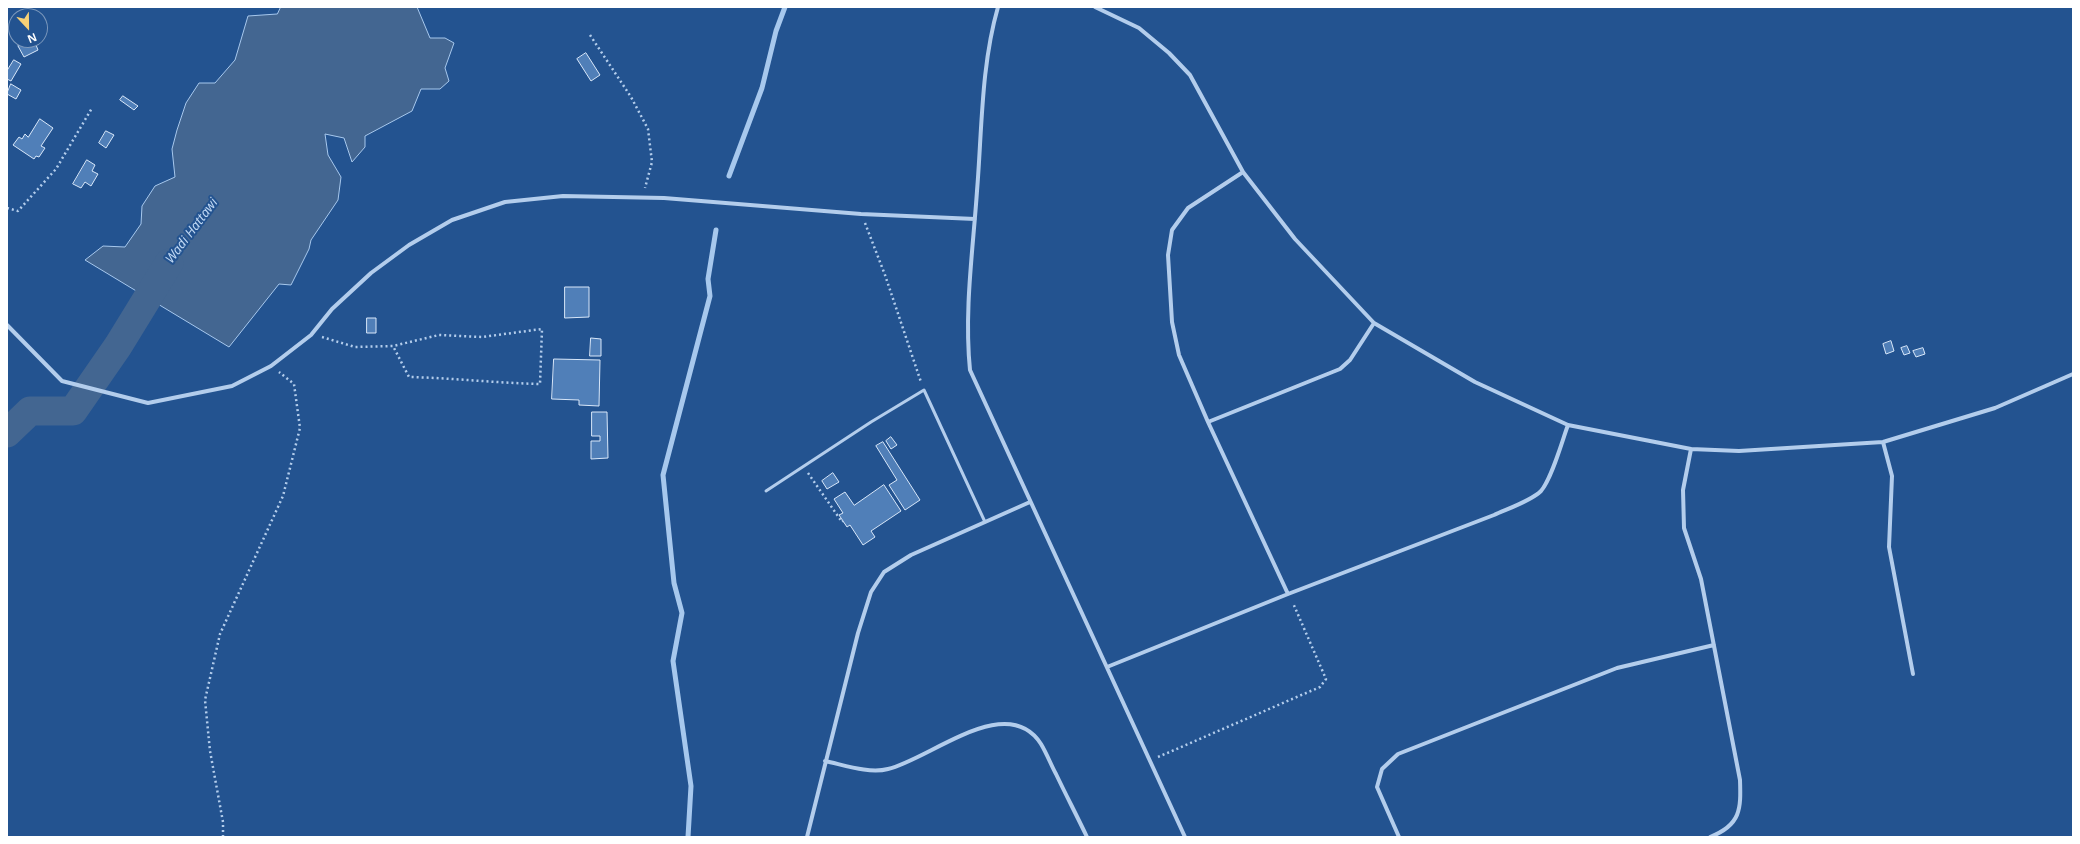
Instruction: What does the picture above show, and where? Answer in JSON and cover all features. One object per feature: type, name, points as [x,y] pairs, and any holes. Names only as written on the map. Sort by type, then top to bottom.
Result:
[{"type":"street","points":[[998,7],[986,79],[975,220],[967,342],[970,370],[1185,837]]},
{"type":"street","points":[[1095,7],[1139,28],[1169,53],[1190,74],[1243,172],[1295,239],[1374,323],[1475,382],[1568,425],[1691,449],[1739,451],[1883,442],[1995,408],[2073,374]]},
{"type":"street","points":[[1243,172],[1188,208],[1172,230],[1168,255],[1172,322],[1179,355],[1208,422],[1288,594]]},
{"type":"street","points":[[7,325],[62,381],[148,403],[232,386],[271,366],[312,335],[332,309],[371,273],[410,245],[452,220],[505,202],[563,196],[643,198],[861,214],[975,220]]},
{"type":"street","points":[[1208,422],[1340,369],[1350,360],[1374,323]]},
{"type":"street","points":[[1107,667],[1288,594],[1521,503],[1540,491],[1551,472],[1568,425]]},
{"type":"street","points":[[1883,442],[1892,476],[1889,547],[1913,674]]},
{"type":"street","points":[[1691,449],[1683,490],[1684,528],[1701,579],[1740,780],[1740,807],[1733,821],[1720,833],[1710,837]]},
{"type":"street","points":[[807,837],[858,633],[871,592],[884,572],[911,555],[1030,502]]},
{"type":"street","points":[[1399,837],[1377,787],[1382,769],[1398,754],[1617,668],[1714,645]]},
{"type":"street","points":[[825,761],[874,770],[887,770],[973,731],[999,723],[1012,725],[1026,730],[1041,744],[1087,837]]},
{"type":"lane","points":[[766,491],[924,390],[985,522]]},
{"type":"path","points":[[590,35],[631,97],[648,129],[652,162],[643,198]]},
{"type":"path","points":[[7,208],[18,211],[34,195],[56,169],[92,108]]},
{"type":"path","points":[[861,214],[885,275],[924,390]]},
{"type":"path","points":[[312,335],[355,347],[393,346],[440,335],[482,337],[542,330],[540,384],[494,383],[450,378],[409,377],[393,346]]},
{"type":"path","points":[[223,837],[223,822],[210,751],[205,700],[220,634],[283,496],[300,428],[294,384],[271,366]]},
{"type":"path","points":[[804,466],[842,522],[843,521]]},
{"type":"path","points":[[1150,760],[1320,687],[1326,679],[1288,594]]},
{"type":"water","points":[[281,7],[417,7],[430,38],[445,38],[454,43],[445,68],[449,81],[440,89],[421,89],[412,111],[365,136],[365,147],[352,162],[344,138],[325,134],[328,155],[341,177],[338,200],[311,240],[309,249],[291,285],[279,284],[229,347],[85,260],[103,246],[125,247],[141,224],[142,206],[155,186],[175,177],[172,149],[186,103],[199,83],[215,83],[235,60],[248,16],[277,14]]},
{"type":"building","points":[[19,48],[37,48],[38,50],[24,57]]},
{"type":"building","points":[[586,53],[600,75],[591,81],[577,59]]},
{"type":"building","points":[[14,60],[21,64],[11,81],[7,79],[7,71]]},
{"type":"building","points":[[11,84],[21,90],[16,99],[7,94]]},
{"type":"building","points":[[123,96],[138,106],[134,110],[120,100]]},
{"type":"building","points":[[40,119],[53,128],[41,146],[45,148],[39,157],[36,156],[34,159],[13,145],[19,137],[22,139],[25,134],[28,137]]},
{"type":"building","points":[[106,131],[114,135],[106,148],[99,143]]},
{"type":"building","points":[[87,160],[95,165],[92,171],[98,174],[91,186],[85,182],[81,188],[73,184]]},
{"type":"building","points":[[565,287],[589,287],[589,317],[565,318]]},
{"type":"building","points":[[367,318],[376,318],[376,333],[367,333]]},
{"type":"building","points":[[591,338],[601,339],[601,356],[590,356]]},
{"type":"building","points":[[1891,341],[1894,351],[1886,354],[1883,344]]},
{"type":"building","points":[[1907,346],[1910,353],[1904,355],[1901,348]]},
{"type":"building","points":[[1923,348],[1925,354],[1916,357],[1913,351]]},
{"type":"building","points":[[554,359],[600,360],[599,406],[579,405],[579,400],[552,399]]},
{"type":"building","points":[[592,412],[607,412],[608,458],[591,459],[591,441],[600,441],[600,436],[592,436]]},
{"type":"building","points":[[891,437],[897,445],[891,449],[886,441]]},
{"type":"building","points":[[883,442],[920,500],[905,510],[889,485],[897,480],[876,446]]},
{"type":"building","points":[[833,473],[839,482],[827,489],[822,481]]},
{"type":"building","points":[[884,485],[901,511],[871,531],[875,537],[863,545],[850,525],[847,527],[839,515],[843,513],[834,499],[845,492],[854,505]]},
{"type":"waterway","points":[[729,176],[762,88],[776,31],[785,7]]},
{"type":"waterway","points":[[688,837],[691,786],[673,661],[682,613],[674,583],[663,475],[710,296],[708,279],[716,230]]},
{"type":"waterway","name":"Wadi Hattawi","points":[[7,433],[30,411],[73,411],[118,346],[169,263]]}]
